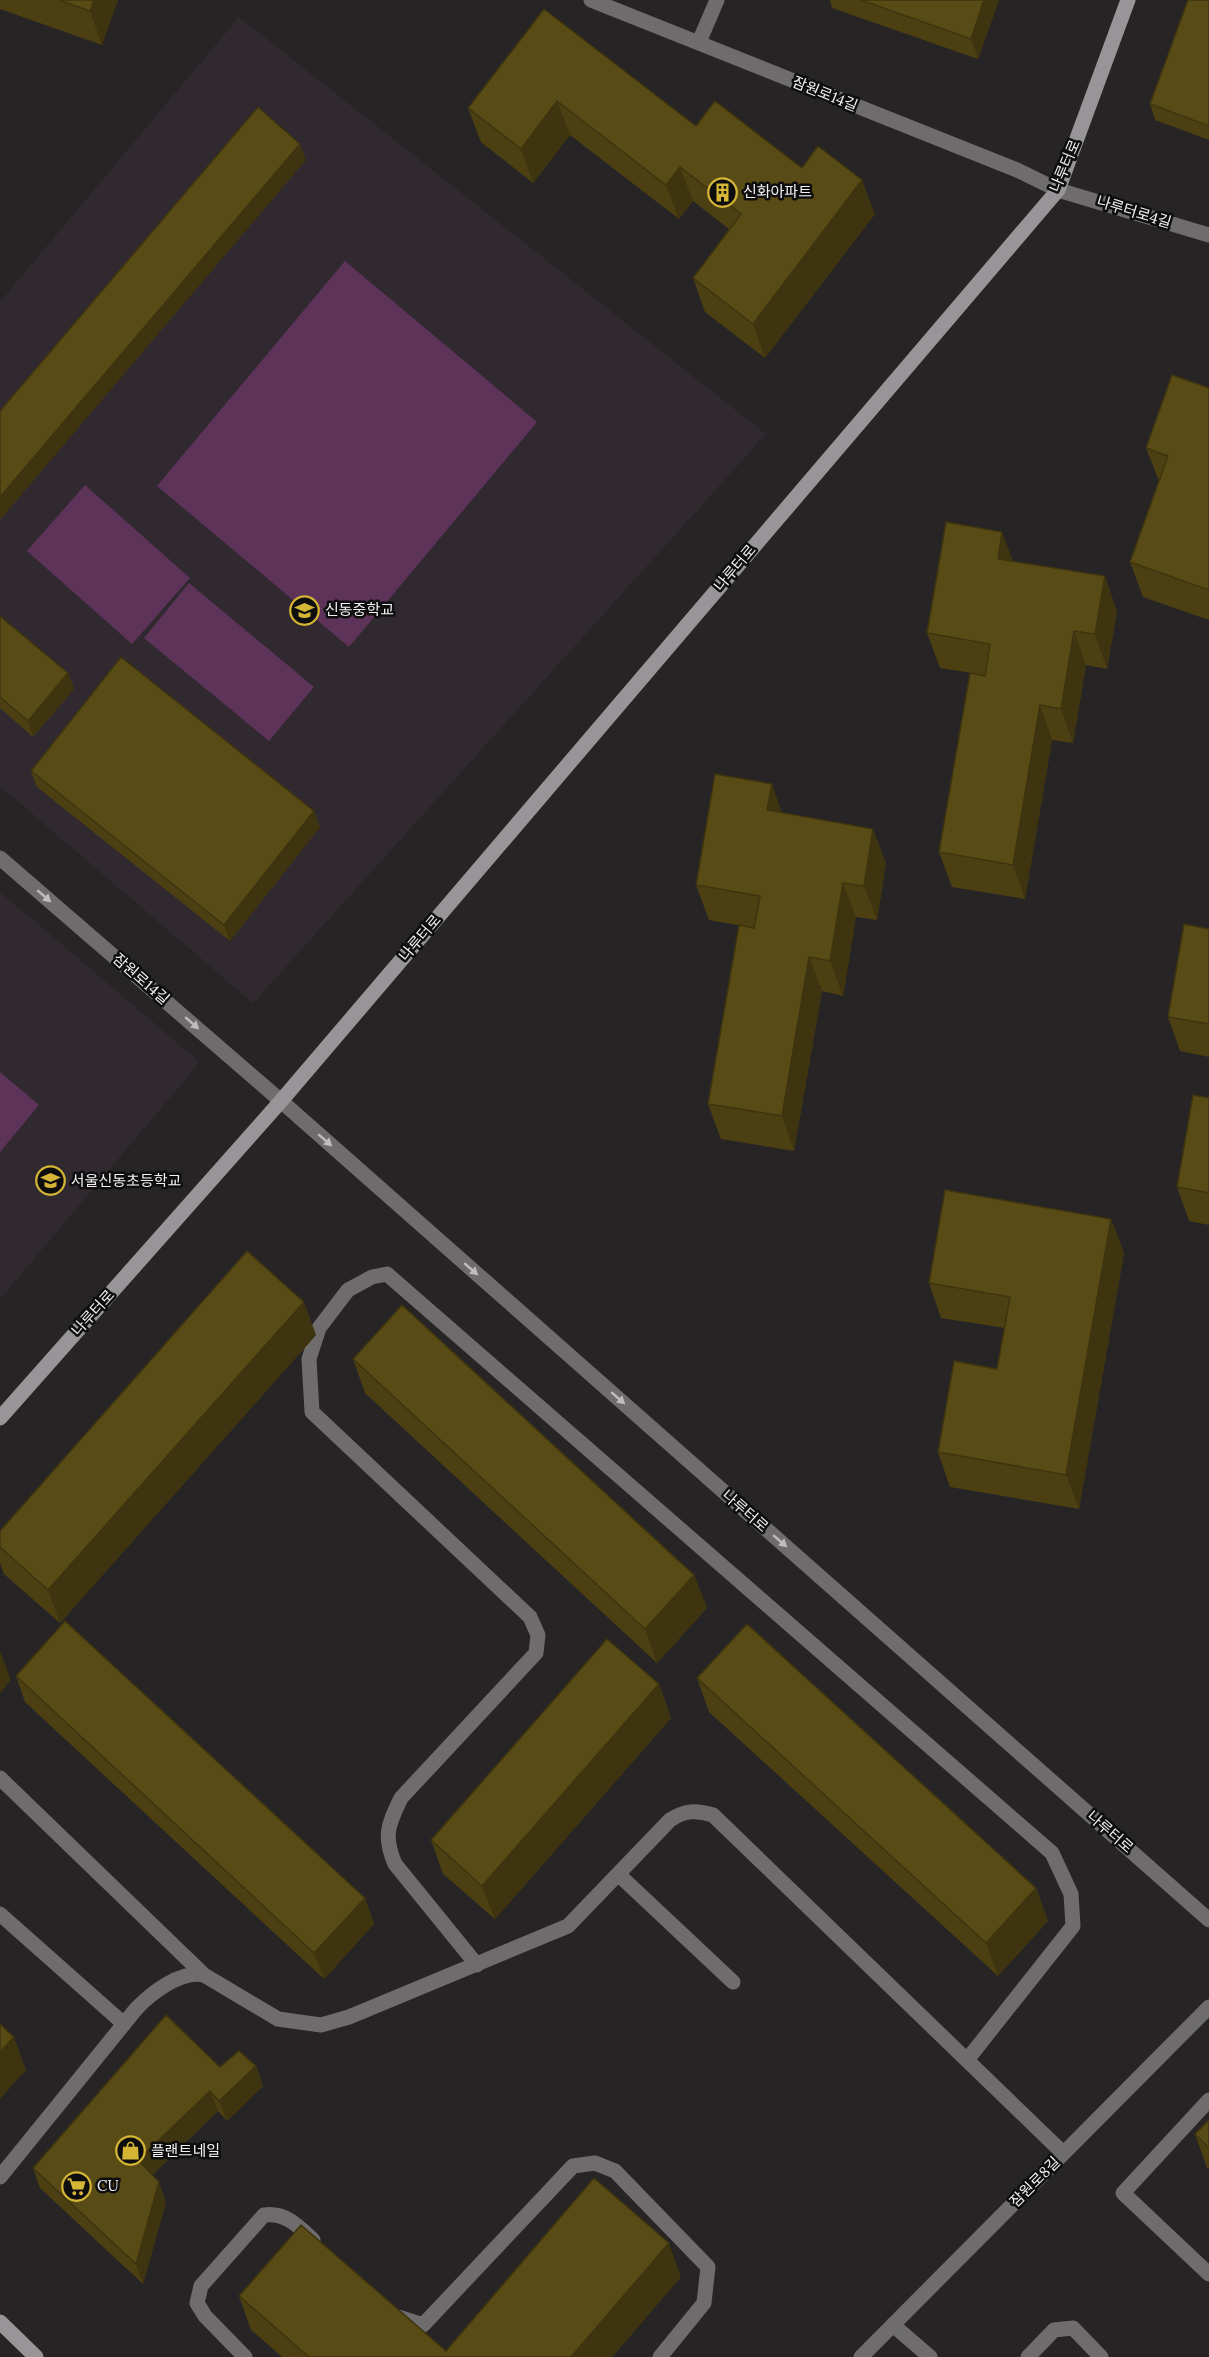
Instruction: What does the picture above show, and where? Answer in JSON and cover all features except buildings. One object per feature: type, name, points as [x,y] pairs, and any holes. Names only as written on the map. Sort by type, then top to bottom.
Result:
[{"type":"main road","name":"나루터로","points":[[0,1418],[281,1101],[1058,190],[1128,0]]},
{"type":"main road","points":[[0,2322],[36,2357]]},
{"type":"street","name":"잠원로14길","points":[[591,0],[1017,170],[1058,190]]},
{"type":"street","points":[[699,42],[717,0]]},
{"type":"street","name":"나루터로4길","points":[[1058,190],[1209,235]]},
{"type":"street","name":"잠원로14길","points":[[0,858],[281,1101]]},
{"type":"street","name":"나루터로","points":[[281,1101],[1209,1920]]},
{"type":"street","points":[[477,1965],[395,1864],[387,1846],[388,1824],[401,1798],[536,1653],[538,1635],[530,1617],[312,1412],[309,1359],[319,1328],[348,1290],[372,1277],[387,1274],[1052,1853],[1071,1894],[1074,1926],[967,2060]]},
{"type":"street","points":[[0,1778],[204,1975],[278,2019],[321,2025],[349,2017],[568,1926],[670,1820],[682,1812],[698,1810],[713,1815],[1064,2153]]},
{"type":"street","points":[[618,1874],[733,1982]]},
{"type":"street","points":[[0,1914],[124,2024]]},
{"type":"street","points":[[0,2177],[148,1997],[194,1973],[204,1975]]},
{"type":"street","name":"잠원로8길","points":[[861,2357],[1209,2007]]},
{"type":"street","points":[[1209,2100],[1124,2193],[1209,2274]]},
{"type":"street","points":[[382,2303],[399,2318],[423,2325],[573,2166],[595,2163],[615,2170],[708,2267],[704,2303],[660,2357]]},
{"type":"street","points":[[245,2357],[206,2316],[197,2303],[201,2286],[264,2215],[274,2214],[291,2220],[324,2250]]},
{"type":"street","points":[[893,2325],[930,2357]]},
{"type":"street","points":[[1028,2357],[1054,2330],[1073,2328],[1101,2357]]},
{"type":"shaded area","name":"신동중학교","points":[[239,17],[766,434],[253,1003],[0,786],[0,302]]},
{"type":"shaded area","points":[[345,261],[537,422],[349,647],[157,486]]},
{"type":"shaded area","points":[[85,485],[190,578],[132,644],[27,551]]},
{"type":"shaded area","points":[[189,583],[314,687],[269,741],[144,638]]},
{"type":"shaded area","name":"서울신동초등학교","points":[[0,892],[200,1062],[0,1299]]},
{"type":"shaded area","points":[[0,1072],[39,1105],[0,1152]]},
{"type":"place","name":"신화아파트","points":[[722,192]]},
{"type":"place","name":"신동중학교","points":[[304,610]]},
{"type":"place","name":"서울신동초등학교","points":[[50,1181]]},
{"type":"place","name":"플랜트네일","points":[[130,2151]]},
{"type":"place","name":"CU","points":[[76,2186]]}]
